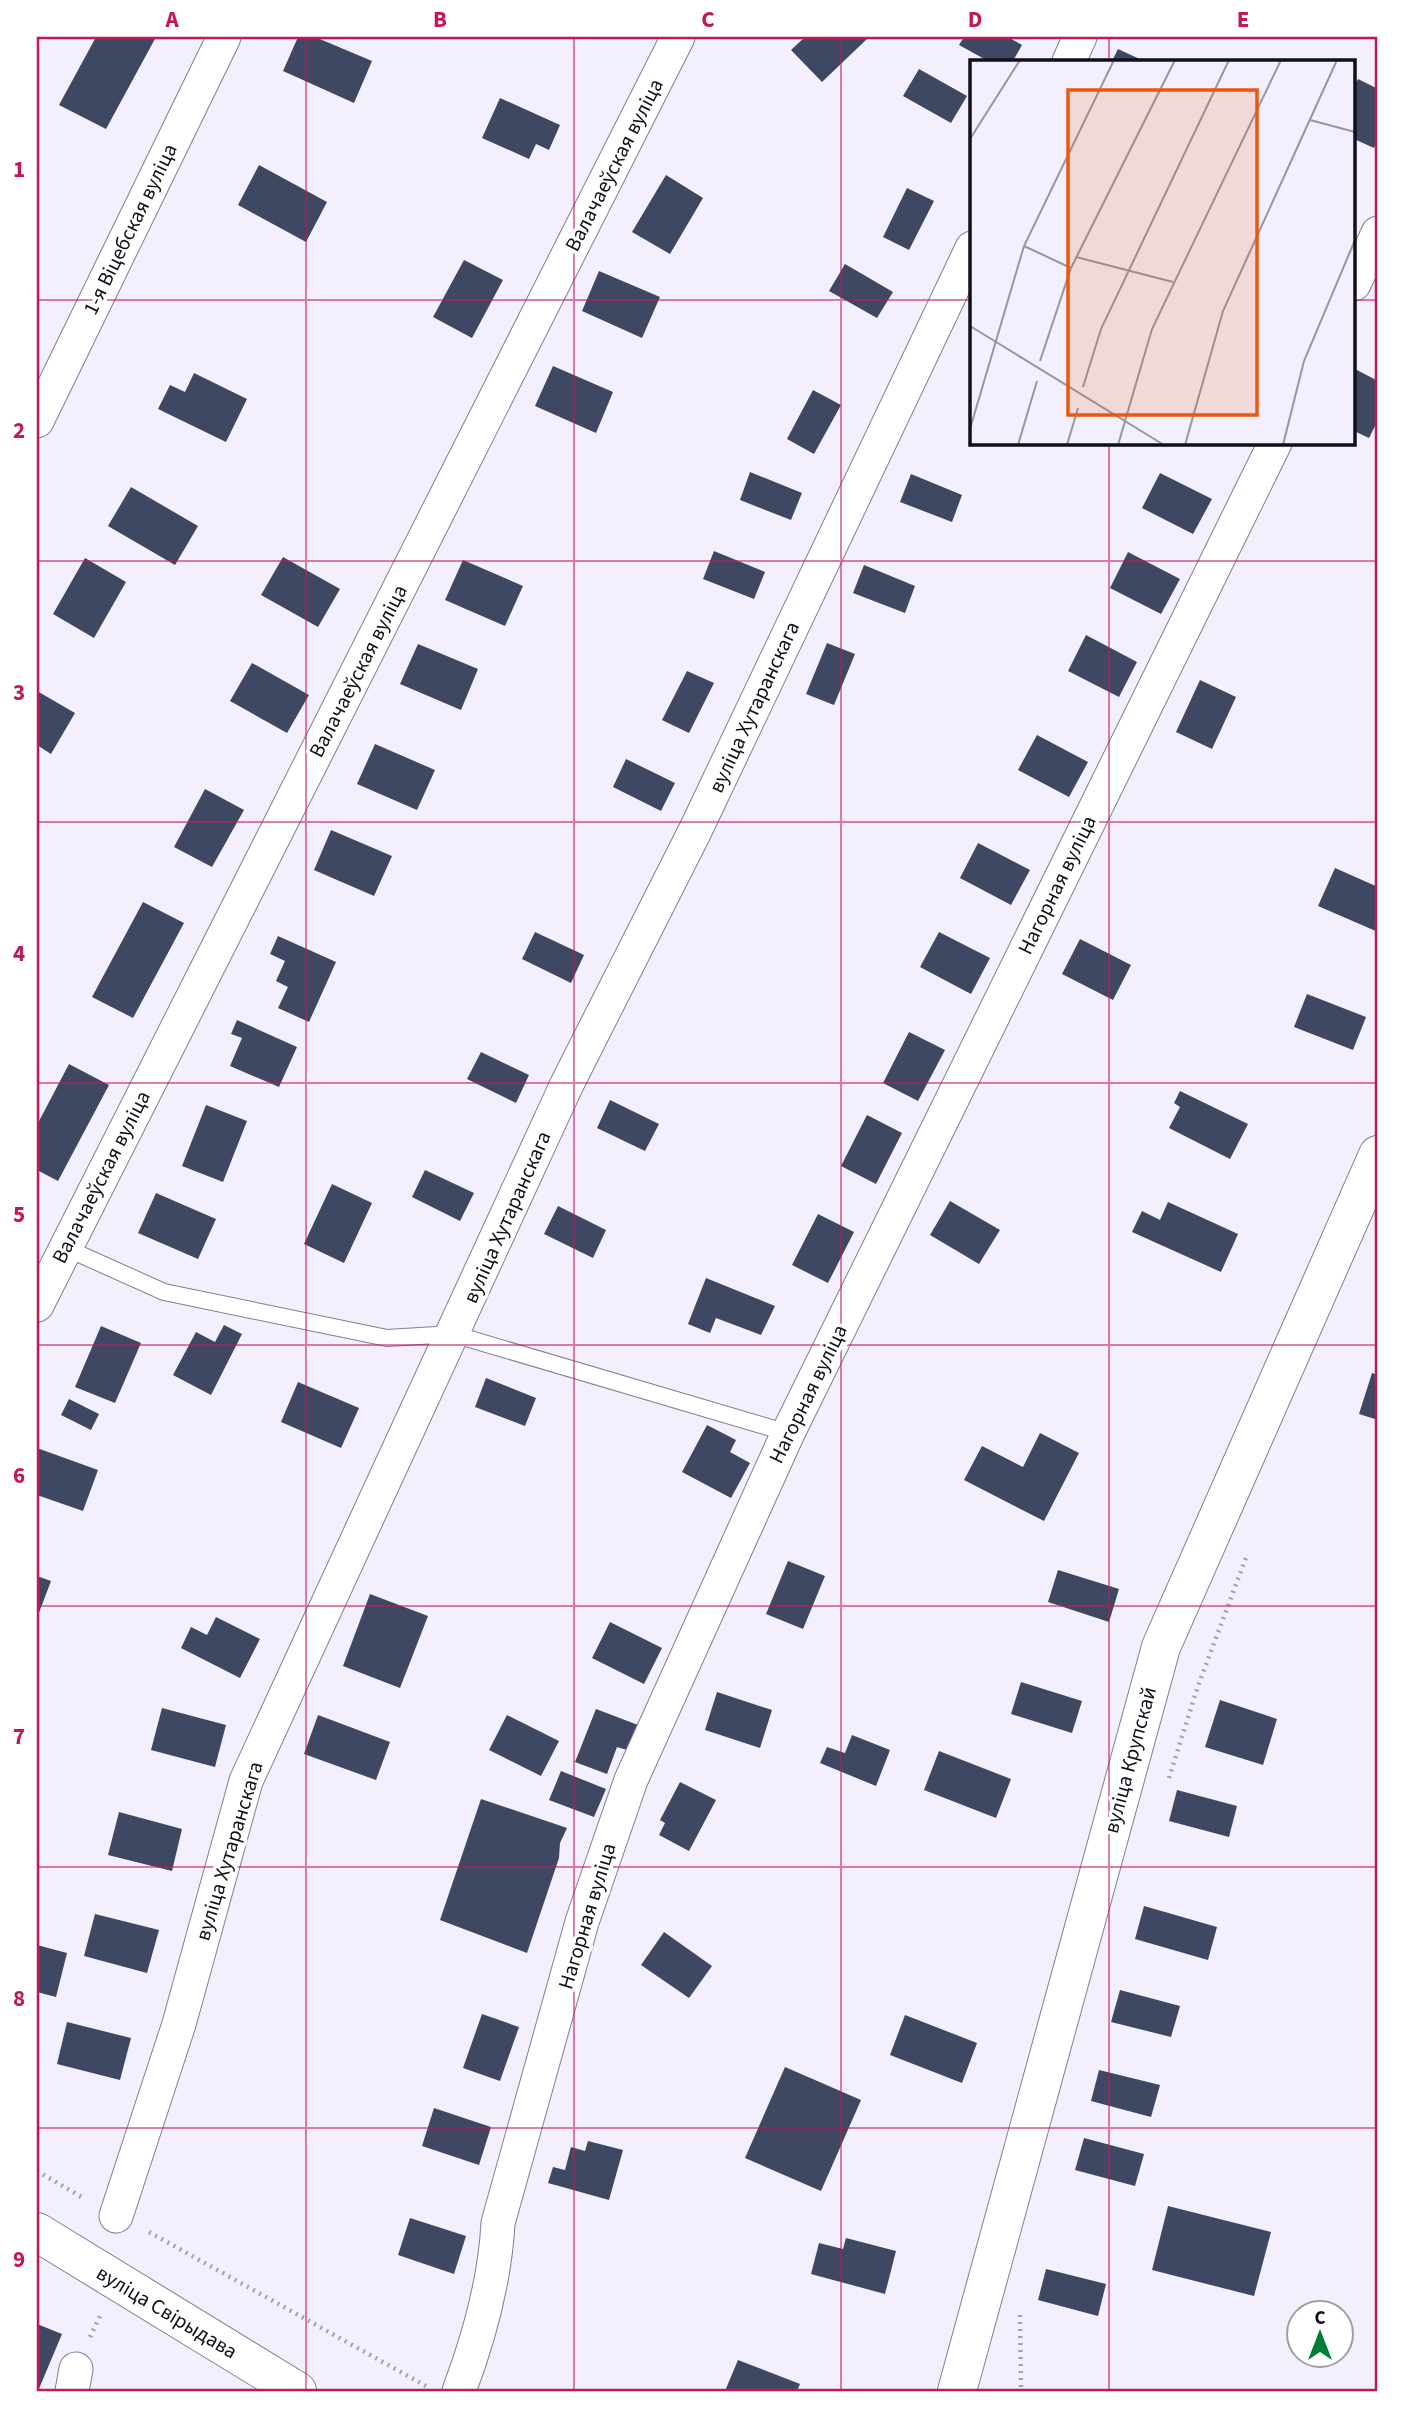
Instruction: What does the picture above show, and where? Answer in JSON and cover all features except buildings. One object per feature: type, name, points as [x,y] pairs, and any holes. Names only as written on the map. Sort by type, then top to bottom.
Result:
[{"type":"main road","name":"вуліца Крупскай","points":[[957,2391],[1161,1647],[1378,1155]]},
{"type":"main road","name":"вуліца Свірыдава","points":[[37,2232],[297,2391]]},
{"type":"street","name":"1-я Віцебская вуліца","points":[[37,421],[224,37]]},
{"type":"street","name":"Валачаеўская вуліца","points":[[37,1305],[678,37]]},
{"type":"street","points":[[1069,60],[1080,37]]},
{"type":"street","points":[[1356,280],[1378,233]]},
{"type":"street","name":"вуліца Хутаранскага","points":[[116,2216],[178,2024],[246,1781],[567,1084],[695,831],[970,252]]},
{"type":"street","name":"Нагорная вуліца","points":[[459,2391],[472,2357],[496,2251],[498,2223],[586,1909],[631,1780],[788,1433],[1275,444]]},
{"type":"lane","points":[[66,1248],[164,1292],[387,1338],[453,1334],[788,1433]]},
{"type":"path","points":[[1165,1789],[1198,1686],[1250,1548]]},
{"type":"path","points":[[37,2171],[436,2391]]},
{"type":"path","points":[[1019,2308],[1021,2391]]}]
